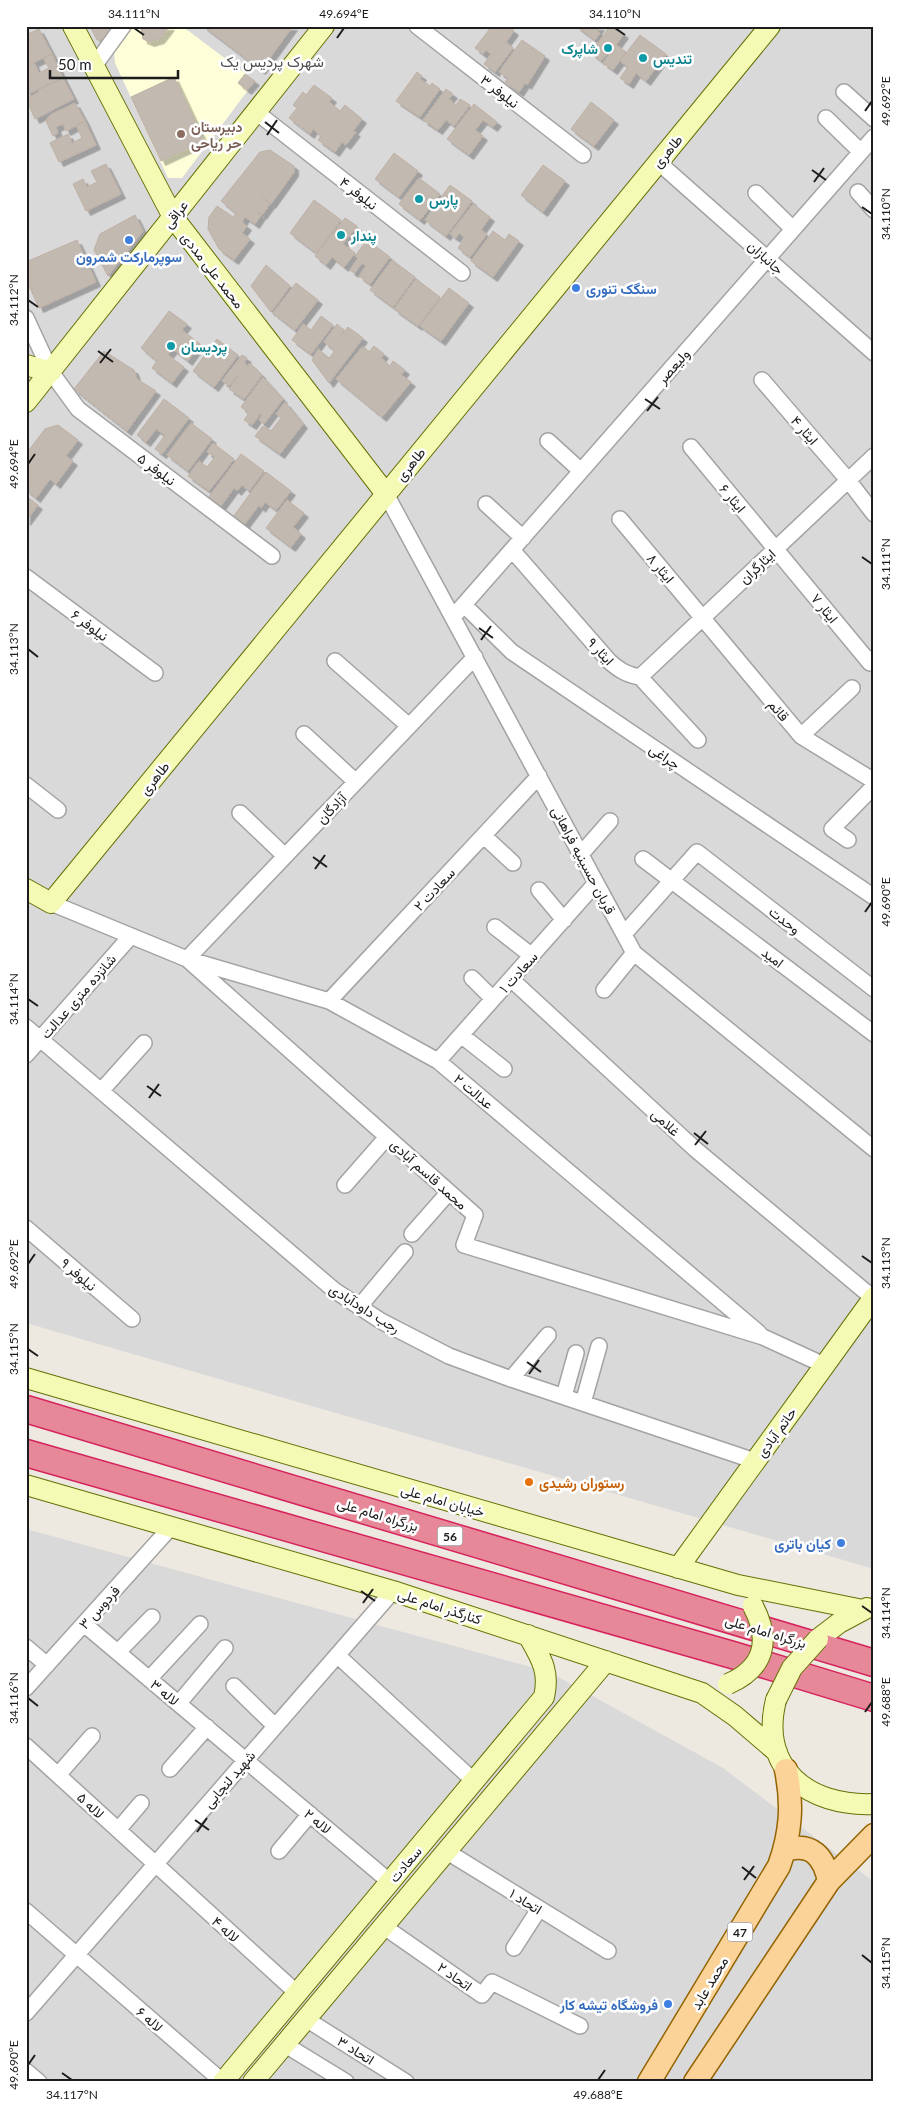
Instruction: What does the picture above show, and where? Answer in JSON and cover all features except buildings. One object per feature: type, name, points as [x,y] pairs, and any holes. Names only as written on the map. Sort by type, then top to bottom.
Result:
[{"type":"highway","name":"بزرگراه امام علی","points":[[26,1409],[874,1664]]},
{"type":"highway","points":[[26,1452],[727,1653],[874,1698]]},
{"type":"main road","name":"محمد عابد","points":[[649,2082],[779,1866],[785,1850],[791,1812],[790,1789],[781,1761]]},
{"type":"main road","points":[[695,2082],[828,1881],[874,1835]]},
{"type":"main road","points":[[785,1850],[798,1847],[818,1855],[826,1867],[828,1881]]},
{"type":"street","name":"محمد علی مددی","points":[[73,26],[173,218],[386,494]]},
{"type":"street","points":[[94,66],[123,26]]},
{"type":"street","name":"عراقی","points":[[26,402],[324,26]]},
{"type":"street","name":"نیلوفر ۳","points":[[417,26],[583,155]]},
{"type":"street","name":"طاهری","points":[[52,903],[770,26]]},
{"type":"street","points":[[844,92],[874,120]]},
{"type":"street","name":"نیلوفر ۴","points":[[256,112],[462,273]]},
{"type":"street","points":[[826,118],[861,152]]},
{"type":"street","name":"ولیعصر","points":[[453,618],[874,137]]},
{"type":"street","name":"جانبازان","points":[[658,162],[874,353]]},
{"type":"street","points":[[858,192],[874,210]]},
{"type":"street","points":[[756,193],[793,229]]},
{"type":"street","name":"نیلوفر ۵","points":[[26,318],[50,372],[78,409],[272,556]]},
{"type":"street","points":[[26,365],[50,372]]},
{"type":"street","name":"ایثار ۴","points":[[762,380],[848,480],[874,514]]},
{"type":"street","points":[[548,441],[581,471]]},
{"type":"street","name":"ایثار ۶","points":[[691,447],[776,549]]},
{"type":"street","name":"ایثارگران","points":[[640,677],[874,456]]},
{"type":"street","name":"قربان حسینیه فراهانی","points":[[386,494],[634,953],[874,1150]]},
{"type":"street","name":"ایثار ۹","points":[[486,504],[609,661],[620,670],[640,677],[698,740]]},
{"type":"street","name":"ایثار ۸","points":[[620,519],[702,618]]},
{"type":"street","name":"ایثار ۷","points":[[776,549],[870,662],[874,658]]},
{"type":"street","name":"نیلوفر ۶","points":[[26,577],[155,673]]},
{"type":"street","name":"چراغی","points":[[464,605],[512,652],[874,898]]},
{"type":"street","name":"قائم","points":[[702,618],[802,736],[874,781]]},
{"type":"street","name":"آزادگان","points":[[187,959],[475,657]]},
{"type":"street","points":[[335,661],[409,726]]},
{"type":"street","points":[[802,736],[852,688]]},
{"type":"street","points":[[304,734],[356,782]]},
{"type":"street","name":"سعادت ۲","points":[[329,1001],[539,776]]},
{"type":"street","points":[[26,785],[58,810]]},
{"type":"street","points":[[848,840],[832,829],[874,786]]},
{"type":"street","points":[[240,813],[285,856]]},
{"type":"street","points":[[581,854],[610,821]]},
{"type":"street","points":[[484,836],[513,863]]},
{"type":"street","name":"وحدت","points":[[671,881],[697,852],[874,989]]},
{"type":"street","name":"امید","points":[[644,859],[874,1034]]},
{"type":"street","points":[[624,934],[671,881]]},
{"type":"street","name":"سعادت ۱","points":[[438,1061],[596,883]]},
{"type":"street","points":[[26,889],[52,903]]},
{"type":"street","points":[[539,890],[564,920]]},
{"type":"street","name":"عدالت ۲","points":[[52,903],[130,937],[187,959],[329,1001],[438,1061],[764,1337]]},
{"type":"street","points":[[495,927],[532,956]]},
{"type":"street","name":"شانزده متری عدالت","points":[[26,1055],[130,937]]},
{"type":"street","points":[[604,990],[634,953]]},
{"type":"street","name":"محمد قاسم آبادی","points":[[187,959],[475,1215],[464,1246],[764,1337],[824,1365]]},
{"type":"street","points":[[472,978],[493,999]]},
{"type":"street","name":"غلامی","points":[[511,979],[695,1149],[873,1297]]},
{"type":"street","name":"رجب داودآبادی","points":[[26,1027],[334,1290],[381,1321],[449,1356],[511,1379],[755,1461]]},
{"type":"street","points":[[461,1035],[504,1069]]},
{"type":"street","points":[[102,1091],[144,1043]]},
{"type":"street","points":[[345,1185],[387,1136]]},
{"type":"street","points":[[412,1234],[450,1192]]},
{"type":"street","name":"نیلوفر ۹","points":[[26,1228],[132,1319]]},
{"type":"street","points":[[359,1307],[405,1252]]},
{"type":"street","name":"حاتم آبادی","points":[[678,1568],[873,1297]]},
{"type":"street","points":[[511,1379],[548,1334]]},
{"type":"street","points":[[583,1403],[598,1346]]},
{"type":"street","points":[[564,1396],[576,1353]]},
{"type":"street","name":"خیابان امام علی","points":[[26,1378],[738,1585],[868,1608]]},
{"type":"street","name":"کنارگذر امام علی","points":[[26,1485],[393,1591],[702,1693],[735,1716],[781,1761],[800,1784],[824,1797],[841,1802],[874,1804]]},
{"type":"street","name":"فردوس ۳","points":[[26,1688],[171,1527]]},
{"type":"street","points":[[702,1693],[742,1678],[753,1668],[761,1656],[764,1636],[761,1621],[738,1585]]},
{"type":"street","name":"شهید لنجابی","points":[[26,2013],[393,1591]]},
{"type":"street","name":"47","points":[[781,1761],[772,1732],[776,1700],[792,1668],[818,1639],[839,1623],[868,1608]]},
{"type":"street","points":[[118,1652],[152,1617]]},
{"type":"street","name":"لاله ۳","points":[[84,1624],[246,1760]]},
{"type":"street","points":[[149,1679],[200,1624]]},
{"type":"street","points":[[528,1636],[546,1671],[547,1683],[544,1697],[556,1700],[559,1704],[560,1713]]},
{"type":"street","points":[[26,1647],[47,1665]]},
{"type":"street","points":[[179,1703],[225,1648]]},
{"type":"street","points":[[337,1655],[474,1781]]},
{"type":"street","name":"سعادت","points":[[253,2082],[560,1713],[606,1661]]},
{"type":"street","points":[[234,1686],[275,1726]]},
{"type":"street","name":"سعادت","points":[[223,2082],[544,1697]]},
{"type":"street","points":[[170,1769],[207,1727]]},
{"type":"street","points":[[58,1775],[92,1736]]},
{"type":"street","name":"لاله ۵","points":[[26,1746],[155,1865]]},
{"type":"street","name":"لاله ۲","points":[[246,1760],[390,1882]]},
{"type":"street","points":[[118,1830],[141,1803]]},
{"type":"street","points":[[279,1851],[310,1814]]},
{"type":"street","name":"اتحاد ۱","points":[[446,1851],[608,1951]]},
{"type":"street","name":"لاله ۴","points":[[155,1865],[297,1993]]},
{"type":"street","points":[[514,1948],[539,1909]]},
{"type":"street","name":"لاله ۶","points":[[26,1911],[223,2082]]},
{"type":"street","name":"اتحاد ۲","points":[[383,1926],[482,1995],[492,1982],[580,2026]]},
{"type":"street","name":"اتحاد ۳","points":[[306,2019],[406,2082]]},
{"type":"street","points":[[284,2044],[346,2082]]},
{"type":"street","points":[[26,2070],[39,2082]]},
{"type":"shaded area","points":[[26,26],[874,26],[874,1569],[26,1323]]},
{"type":"shaded area","name":"دبیرستان حر ریاحی","points":[[133,26],[182,26],[255,81],[182,178],[168,178],[115,63],[114,51]]},
{"type":"shaded area","points":[[26,1529],[549,1672],[723,1768],[874,1882],[874,2082],[26,2082]]},
{"type":"place","name":"شاپرک","points":[[608,48]]},
{"type":"place","name":"تندیس","points":[[643,58]]},
{"type":"place","name":"دبیرستان حر ریاحی","points":[[181,134]]},
{"type":"place","name":"پارس","points":[[419,199]]},
{"type":"place","name":"پندار","points":[[341,235]]},
{"type":"place","name":"سوپرمارکت شمرون","points":[[129,240]]},
{"type":"place","name":"سنگک تنوری","points":[[576,288]]},
{"type":"place","name":"پردیسان","points":[[171,346]]},
{"type":"place","name":"رستوران رشیدی","points":[[529,1482]]},
{"type":"place","name":"کیان باتری","points":[[841,1543]]},
{"type":"place","name":"فروشگاه تیشه کار","points":[[668,2004]]},
{"type":"district","name":"شهرک پردیس یک","points":[[272,61]]}]
